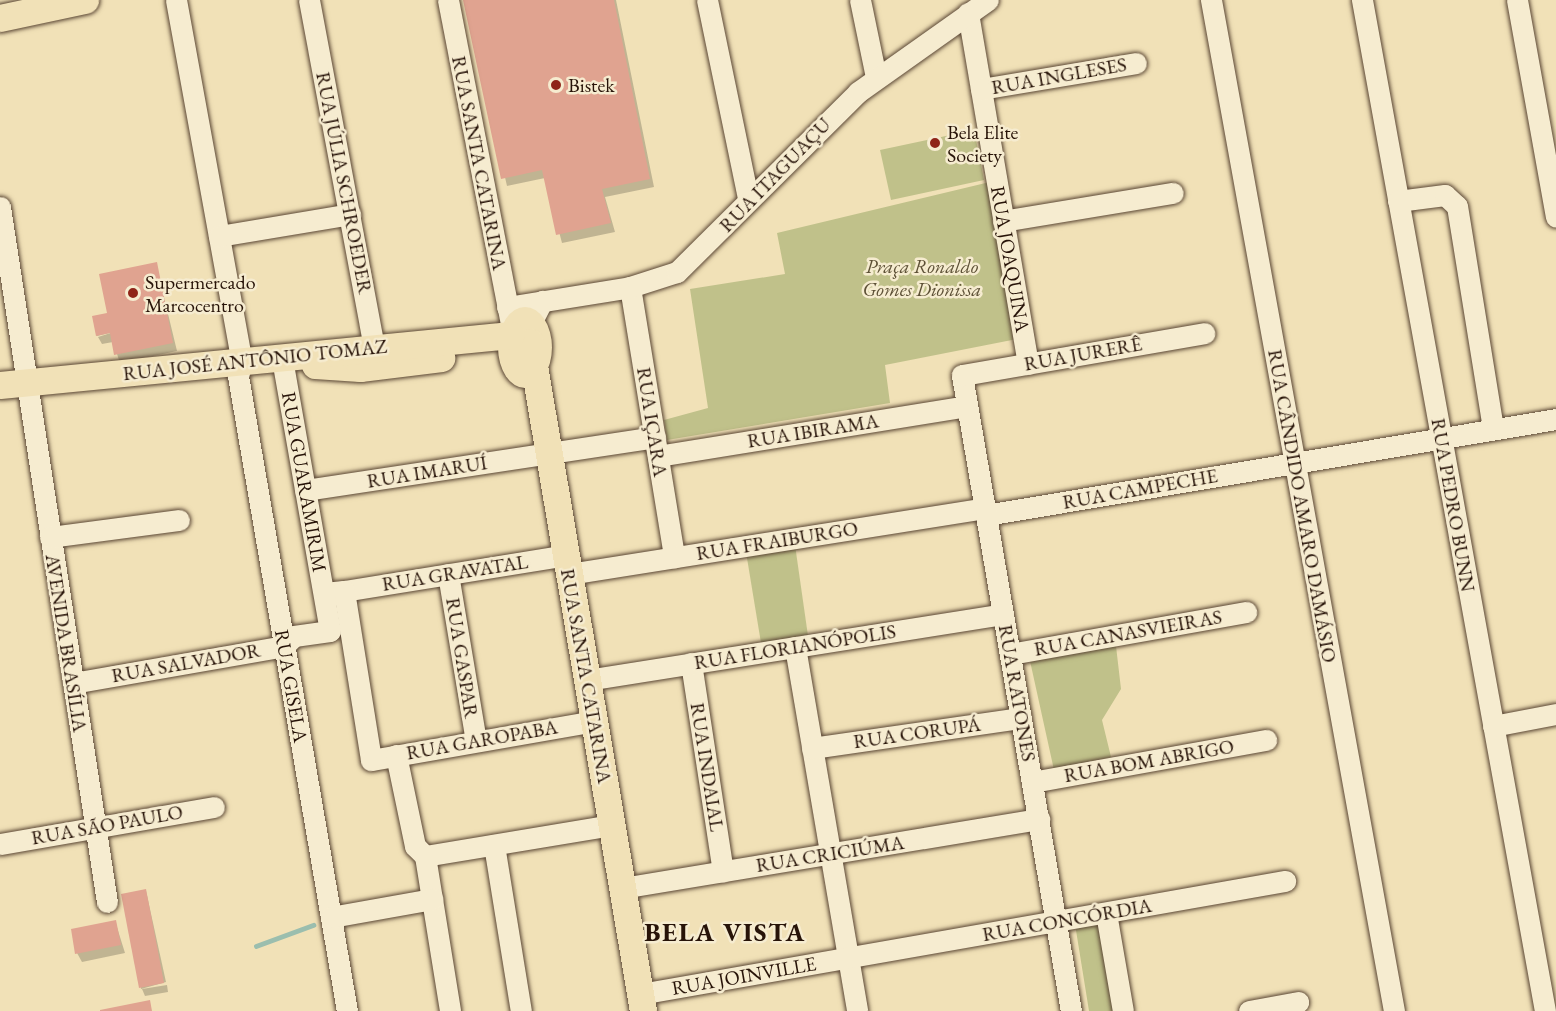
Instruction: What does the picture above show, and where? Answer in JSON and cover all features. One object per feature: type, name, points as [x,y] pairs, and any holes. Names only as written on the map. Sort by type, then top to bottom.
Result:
[{"type":"main road","points":[[0,18],[85,0]]},
{"type":"main road","name":"RUA JOSÉ ANTÔNIO TOMAZ","points":[[0,385],[282,359],[376,357],[522,325]]},
{"type":"main road","name":"RUA SANTA CATARINA","points":[[522,325],[549,454],[642,1002]]},
{"type":"street","name":"RUA GISELA","points":[[177,0],[242,362],[238,376],[347,1011]]},
{"type":"street","name":"RUA JÚLIA SCHROEDER","points":[[309,0],[376,357]]},
{"type":"street","name":"RUA SANTA CATARINA","points":[[447,0],[522,325]]},
{"type":"street","points":[[707,0],[748,198]]},
{"type":"street","points":[[860,0],[876,77]]},
{"type":"street","name":"RUA ITAGUAÇU","points":[[522,325],[630,287],[692,262],[748,198],[876,77],[988,0]]},
{"type":"street","name":"RUA CÂNDIDO AMARO DAMÁSIO","points":[[1211,0],[1394,1011]]},
{"type":"street","name":"RUA PEDRO BUNN","points":[[1362,0],[1545,1011]]},
{"type":"street","points":[[1517,0],[1556,217]]},
{"type":"street","name":"RUA JOAQUINA","points":[[968,13],[1028,364]]},
{"type":"street","name":"RUA INGLESES","points":[[981,89],[1136,63]]},
{"type":"street","points":[[1003,221],[1173,193]]},
{"type":"street","points":[[1398,201],[1445,195],[1457,206],[1494,429]]},
{"type":"street","name":"AVENIDA BRASÍLIA","points":[[0,207],[31,383],[50,537],[107,902]]},
{"type":"street","points":[[219,236],[350,214]]},
{"type":"street","name":"RUA IÇARA","points":[[630,287],[674,557]]},
{"type":"street","name":"RUA JURERÊ","points":[[962,375],[1204,333]]},
{"type":"street","name":"RUA GUARAMIRIM","points":[[282,359],[305,490],[334,592],[371,760]]},
{"type":"street","name":"RUA RATONES","points":[[962,375],[1071,1011]]},
{"type":"street","name":"RUA IBIRAMA","points":[[549,454],[656,446],[968,406]]},
{"type":"street","name":"RUA CAMPECHE","points":[[986,511],[1295,463],[1556,419]]},
{"type":"street","name":"RUA IMARUÍ","points":[[305,490],[549,454]]},
{"type":"street","name":"RUA FRAIBURGO","points":[[567,564],[674,557],[986,511]]},
{"type":"street","points":[[50,537],[179,520]]},
{"type":"street","name":"RUA GRAVATAL","points":[[334,592],[448,574],[567,564]]},
{"type":"street","name":"RUA GASPAR","points":[[448,574],[476,741]]},
{"type":"street","name":"RUA SALVADOR","points":[[73,683],[284,646],[294,636],[330,631],[334,592]]},
{"type":"street","name":"RUA CANASVIEIRAS","points":[[1010,654],[1246,612]]},
{"type":"street","name":"RUA FLORIANÓPOLIS","points":[[587,680],[1003,614]]},
{"type":"street","points":[[795,646],[857,1011]]},
{"type":"street","name":"RUA INDAIAL","points":[[691,663],[723,872]]},
{"type":"street","points":[[1493,726],[1556,714]]},
{"type":"street","name":"RUA CORUPÁ","points":[[812,748],[1021,718]]},
{"type":"street","name":"RUA GAROPABA","points":[[371,760],[594,721]]},
{"type":"street","name":"RUA BOM ABRIGO","points":[[1032,782],[1266,740]]},
{"type":"street","points":[[396,755],[415,846],[425,856],[450,1011]]},
{"type":"street","name":"RUA SÃO PAULO","points":[[0,844],[214,807]]},
{"type":"street","name":"RUA CRICIÚMA","points":[[622,888],[1039,819]]},
{"type":"street","points":[[425,856],[612,825]]},
{"type":"street","points":[[494,845],[521,1011]]},
{"type":"street","name":"RUA CONCÓRDIA","points":[[848,958],[1285,881]]},
{"type":"street","points":[[331,917],[432,899]]},
{"type":"street","points":[[1106,913],[1123,1011]]},
{"type":"street","name":"RUA JOINVILLE","points":[[642,1002],[848,958]]},
{"type":"street","points":[[1249,1011],[1298,1002]]},
{"type":"green space","points":[[974,130],[984,180],[891,200],[880,150]]},
{"type":"green space","name":"Praça Ronaldo Gomes Dionissa","points":[[994,181],[1017,339],[885,365],[890,403],[667,440],[664,420],[708,408],[690,289],[785,274],[777,233]]},
{"type":"green space","points":[[795,545],[808,636],[761,643],[746,552]]},
{"type":"green space","points":[[1116,646],[1121,689],[1102,720],[1111,757],[1054,770],[1030,661]]},
{"type":"green space","points":[[1099,919],[1115,1011],[1089,1011],[1075,924]]},
{"type":"building","name":"Bistek","points":[[463,0],[614,0],[650,179],[602,189],[611,223],[556,235],[542,170],[501,179]]},
{"type":"building","name":"Supermercado Marcocentro","points":[[157,262],[173,343],[114,355],[110,333],[96,336],[92,316],[107,313],[99,274]]},
{"type":"building","points":[[146,889],[164,983],[139,988],[121,894]]},
{"type":"building","points":[[116,920],[121,945],[75,954],[71,929]]},
{"type":"building","points":[[150,1000],[152,1011],[100,1011],[100,1010]]},
{"type":"waterway","points":[[256,946],[313,925]]},
{"type":"place","name":"Bistek","points":[[556,85]]},
{"type":"place","name":"Bela Elite Society","points":[[935,143]]},
{"type":"place","name":"Supermercado Marcocentro","points":[[133,293]]},
{"type":"district","name":"BELA VISTA","points":[[725,933]]}]
